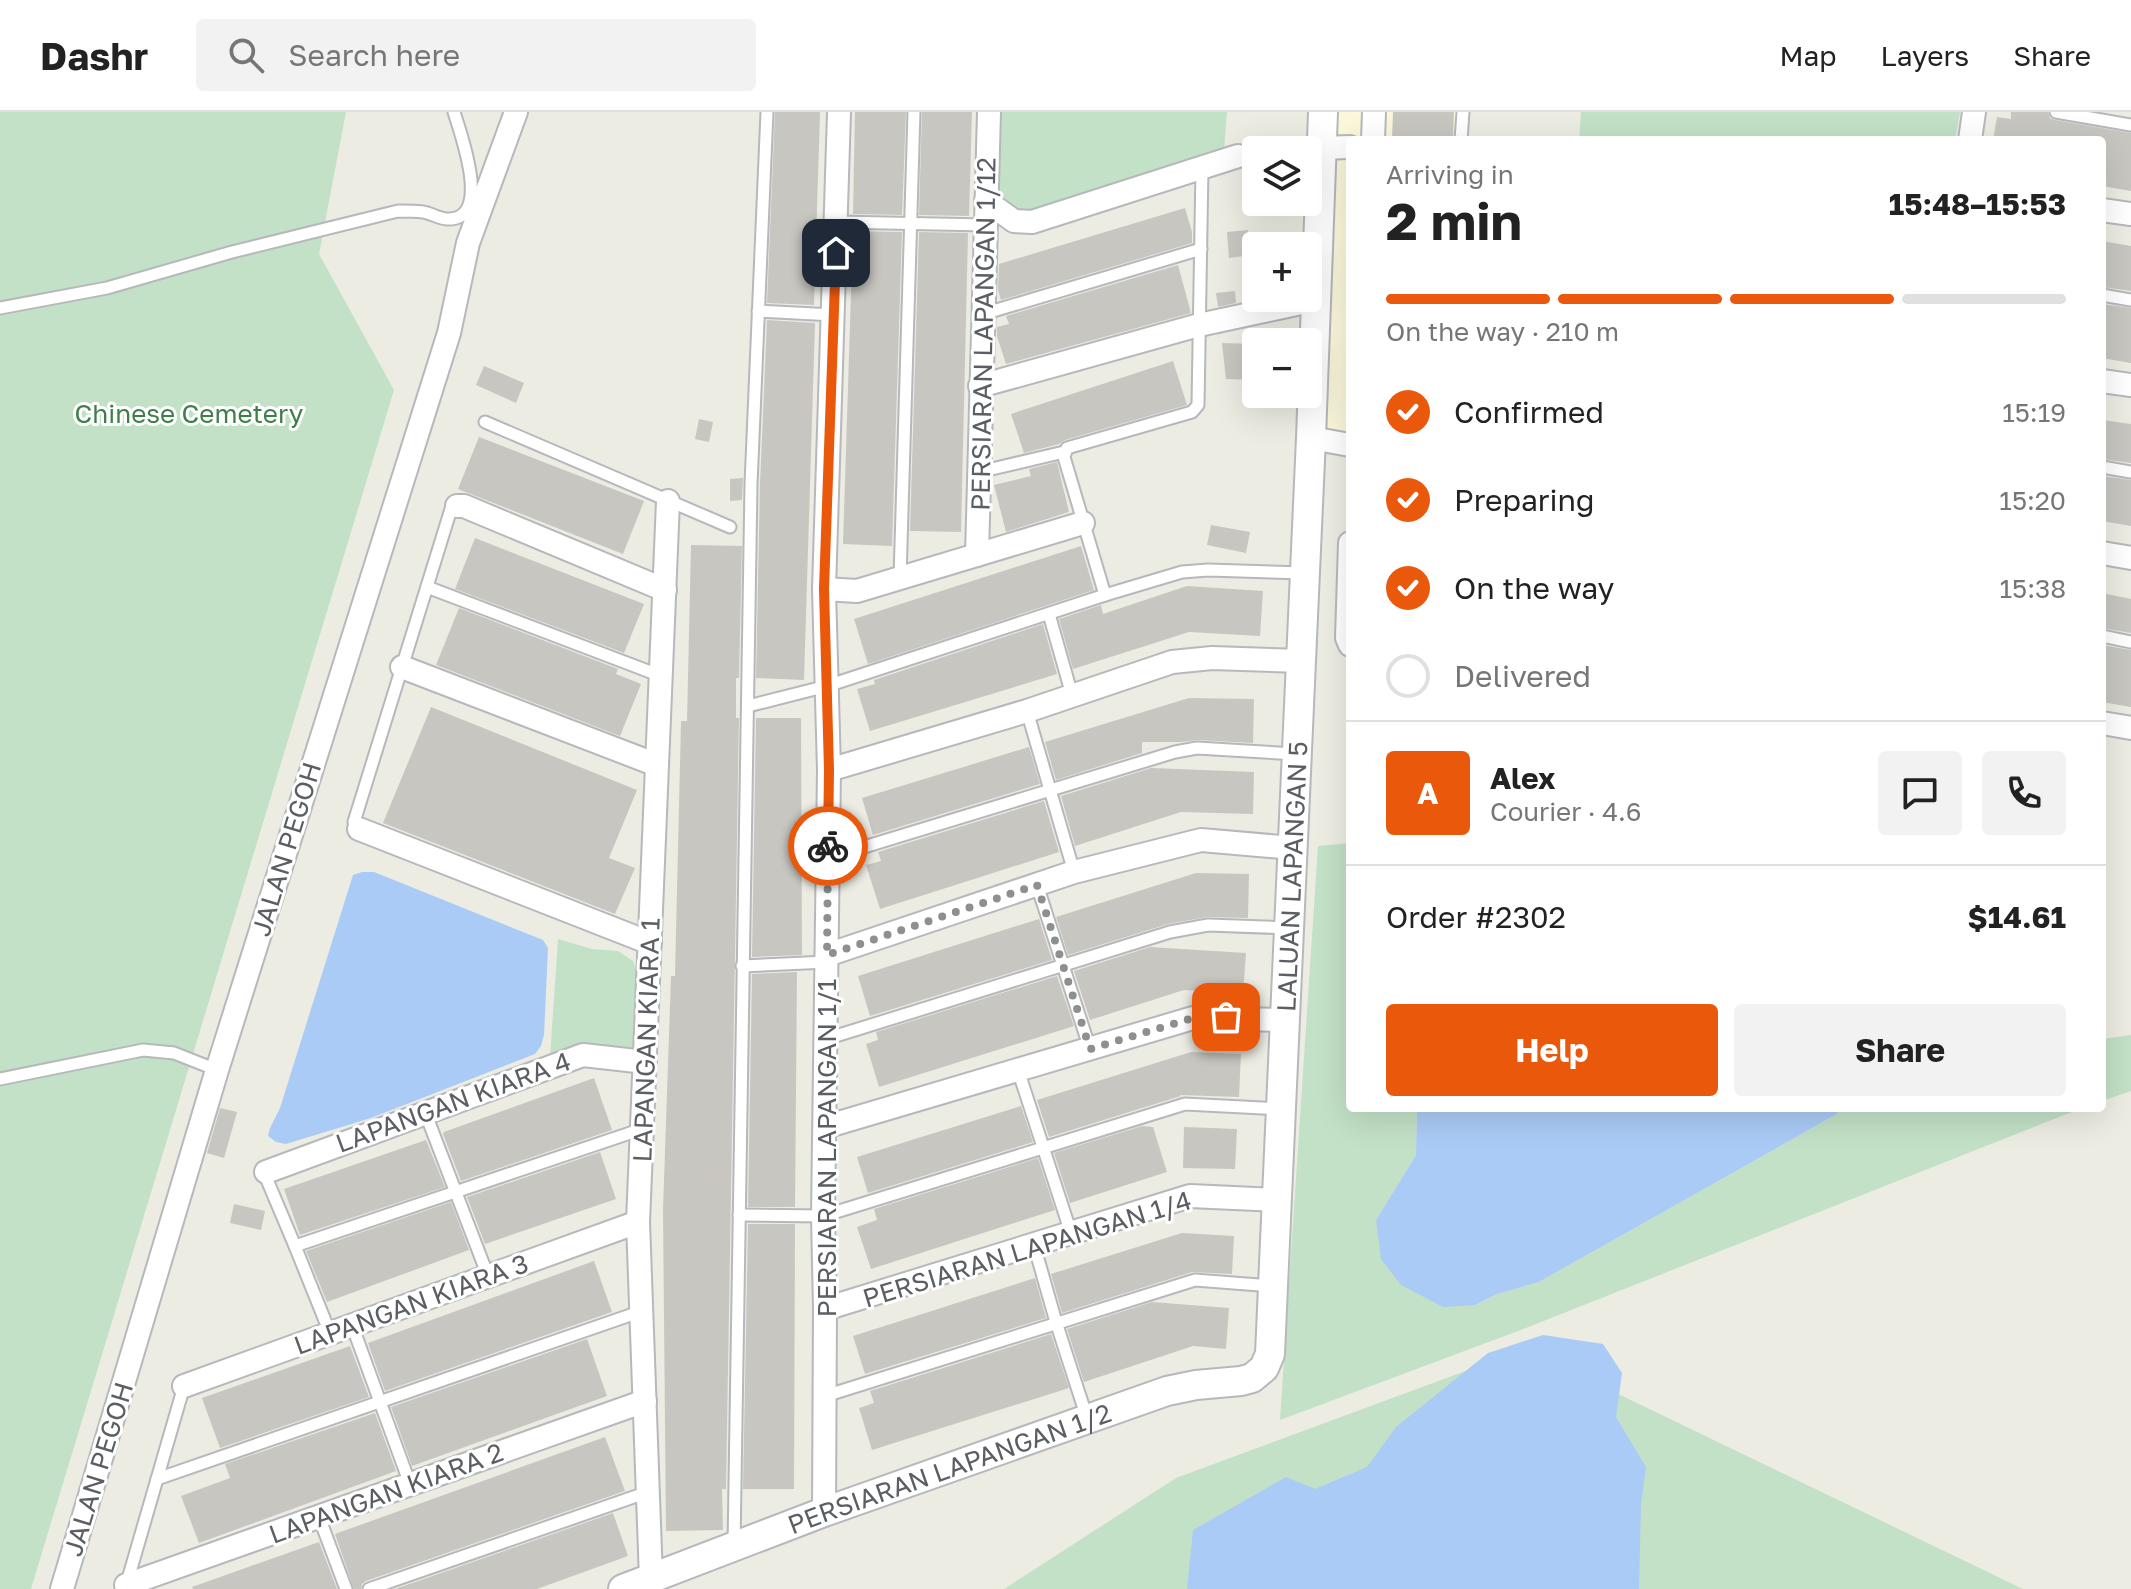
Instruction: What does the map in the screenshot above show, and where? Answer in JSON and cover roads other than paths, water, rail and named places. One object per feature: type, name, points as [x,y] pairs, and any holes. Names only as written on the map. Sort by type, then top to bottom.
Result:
[{"type":"street","name":"JALAN PEGOH","points":[[62,1589],[217,1070],[449,333],[468,243],[516,112]]},
{"type":"street","name":"PERSIARAN LAPANGAN 1/1","points":[[824,1512],[823,1216],[829,770],[824,589],[839,112]]},
{"type":"street","name":"PERSIARAN LAPANGAN 1/12","points":[[977,555],[989,112]]},
{"type":"street","name":"LALUAN LAPANGAN 5","points":[[1322,136],[1323,112]]},
{"type":"street","points":[[1373,136],[1374,112]]},
{"type":"street","points":[[1971,136],[1974,112]]},
{"type":"street","points":[[1322,148],[1346,147]]},
{"type":"street","points":[[986,201],[1014,221],[1032,222],[1238,156]]},
{"type":"street","points":[[2106,211],[2131,214]]},
{"type":"street","points":[[980,386],[1199,325],[1259,312]]},
{"type":"street","name":"LALUAN LAPANGAN 5","points":[[1270,1354],[1315,312]]},
{"type":"street","points":[[2106,382],[2131,385]]},
{"type":"street","points":[[1311,438],[1346,444]]},
{"type":"street","name":"LAPANGAN KIARA 1","points":[[651,1579],[638,1222],[668,501]]},
{"type":"street","points":[[457,506],[464,506],[665,590]]},
{"type":"street","points":[[824,589],[857,591],[1083,523]]},
{"type":"street","points":[[2106,554],[2131,558]]},
{"type":"street","points":[[829,770],[1027,711],[1172,662],[1212,658],[1301,661]]},
{"type":"street","points":[[402,667],[657,765]]},
{"type":"street","points":[[2106,724],[2131,728]]},
{"type":"street","points":[[359,829],[650,943]]},
{"type":"street","points":[[827,958],[1074,872],[1201,840],[1293,848]]},
{"type":"street","points":[[825,1127],[1193,1018],[1285,1020]]},
{"type":"street","name":"LAPANGAN KIARA 4","points":[[266,1172],[583,1055],[645,1062]]},
{"type":"street","name":"PERSIARAN LAPANGAN 1/4","points":[[825,1309],[1190,1196],[1277,1200]]},
{"type":"street","name":"LAPANGAN KIARA 3","points":[[184,1386],[638,1222]]},
{"type":"street","name":"PERSIARAN LAPANGAN 1/2","points":[[623,1589],[824,1512],[1167,1391],[1252,1378],[1264,1368],[1270,1354]]},
{"type":"street","name":"LAPANGAN KIARA 2","points":[[125,1587],[645,1401]]},
{"type":"lane","points":[[0,308],[107,288],[232,252],[398,211],[424,212],[447,219],[461,217],[469,210],[472,197],[466,152],[454,112]]},
{"type":"lane","points":[[734,1546],[751,484],[767,112]]},
{"type":"lane","points":[[900,578],[914,112]]},
{"type":"lane","points":[[1461,136],[1463,112]]},
{"type":"lane","points":[[2056,112],[2131,125]]},
{"type":"lane","points":[[979,472],[1064,452],[1067,448],[1192,412],[1198,405],[1202,167]]},
{"type":"lane","points":[[837,222],[986,225]]},
{"type":"lane","points":[[983,314],[1201,249]]},
{"type":"lane","points":[[2106,296],[2131,300]]},
{"type":"lane","points":[[758,311],[834,315]]},
{"type":"lane","points":[[485,422],[730,527]]},
{"type":"lane","points":[[1064,452],[1105,595]]},
{"type":"lane","points":[[2106,468],[2131,472]]},
{"type":"lane","points":[[359,829],[354,822],[451,509],[457,506]]},
{"type":"lane","points":[[748,706],[827,686],[1182,572],[1305,573]]},
{"type":"lane","points":[[427,587],[661,676]]},
{"type":"lane","points":[[1049,614],[1072,695]]},
{"type":"lane","points":[[2106,637],[2131,642]]},
{"type":"lane","points":[[1027,711],[1074,872]]},
{"type":"lane","points":[[828,858],[1175,752],[1197,748],[1297,755]]},
{"type":"lane","points":[[1037,885],[1090,1049]]},
{"type":"lane","points":[[826,1039],[1170,932],[1208,925],[1289,928]]},
{"type":"lane","points":[[742,966],[827,958]]},
{"type":"lane","points":[[0,1079],[143,1050],[174,1053],[217,1070]]},
{"type":"lane","points":[[1018,1070],[1071,1233]]},
{"type":"lane","points":[[739,1215],[823,1216],[1185,1104],[1281,1109]]},
{"type":"lane","points":[[425,1112],[488,1276]]},
{"type":"lane","points":[[295,1246],[642,1129]]},
{"type":"lane","points":[[266,1172],[330,1333]]},
{"type":"lane","points":[[1034,1245],[1087,1418]]},
{"type":"lane","points":[[825,1396],[1195,1280],[1273,1286]]},
{"type":"lane","points":[[157,1479],[642,1311]]},
{"type":"lane","points":[[352,1325],[410,1484]]},
{"type":"lane","points":[[125,1587],[184,1386]]},
{"type":"lane","points":[[369,1589],[648,1492]]},
{"type":"lane","points":[[319,1517],[346,1589]]},
{"type":"water","points":[[374,872],[543,940],[548,948],[541,1046],[535,1054],[371,1118],[286,1144],[276,1142],[268,1136],[270,1128],[280,1108],[353,875]]},
{"type":"water","points":[[1417,1112],[1837,1112],[1539,1282],[1497,1294],[1475,1305],[1443,1307],[1401,1285],[1381,1259],[1376,1220],[1416,1155]]},
{"type":"water","points":[[1543,1335],[1603,1344],[1622,1373],[1616,1417],[1646,1467],[1641,1504],[1639,1589],[1187,1589],[1193,1530],[1286,1477],[1315,1489],[1367,1467],[1396,1427],[1488,1353]]},
{"type":"park label","name":"Chinese Cemetery","points":[[189,413]]}]
